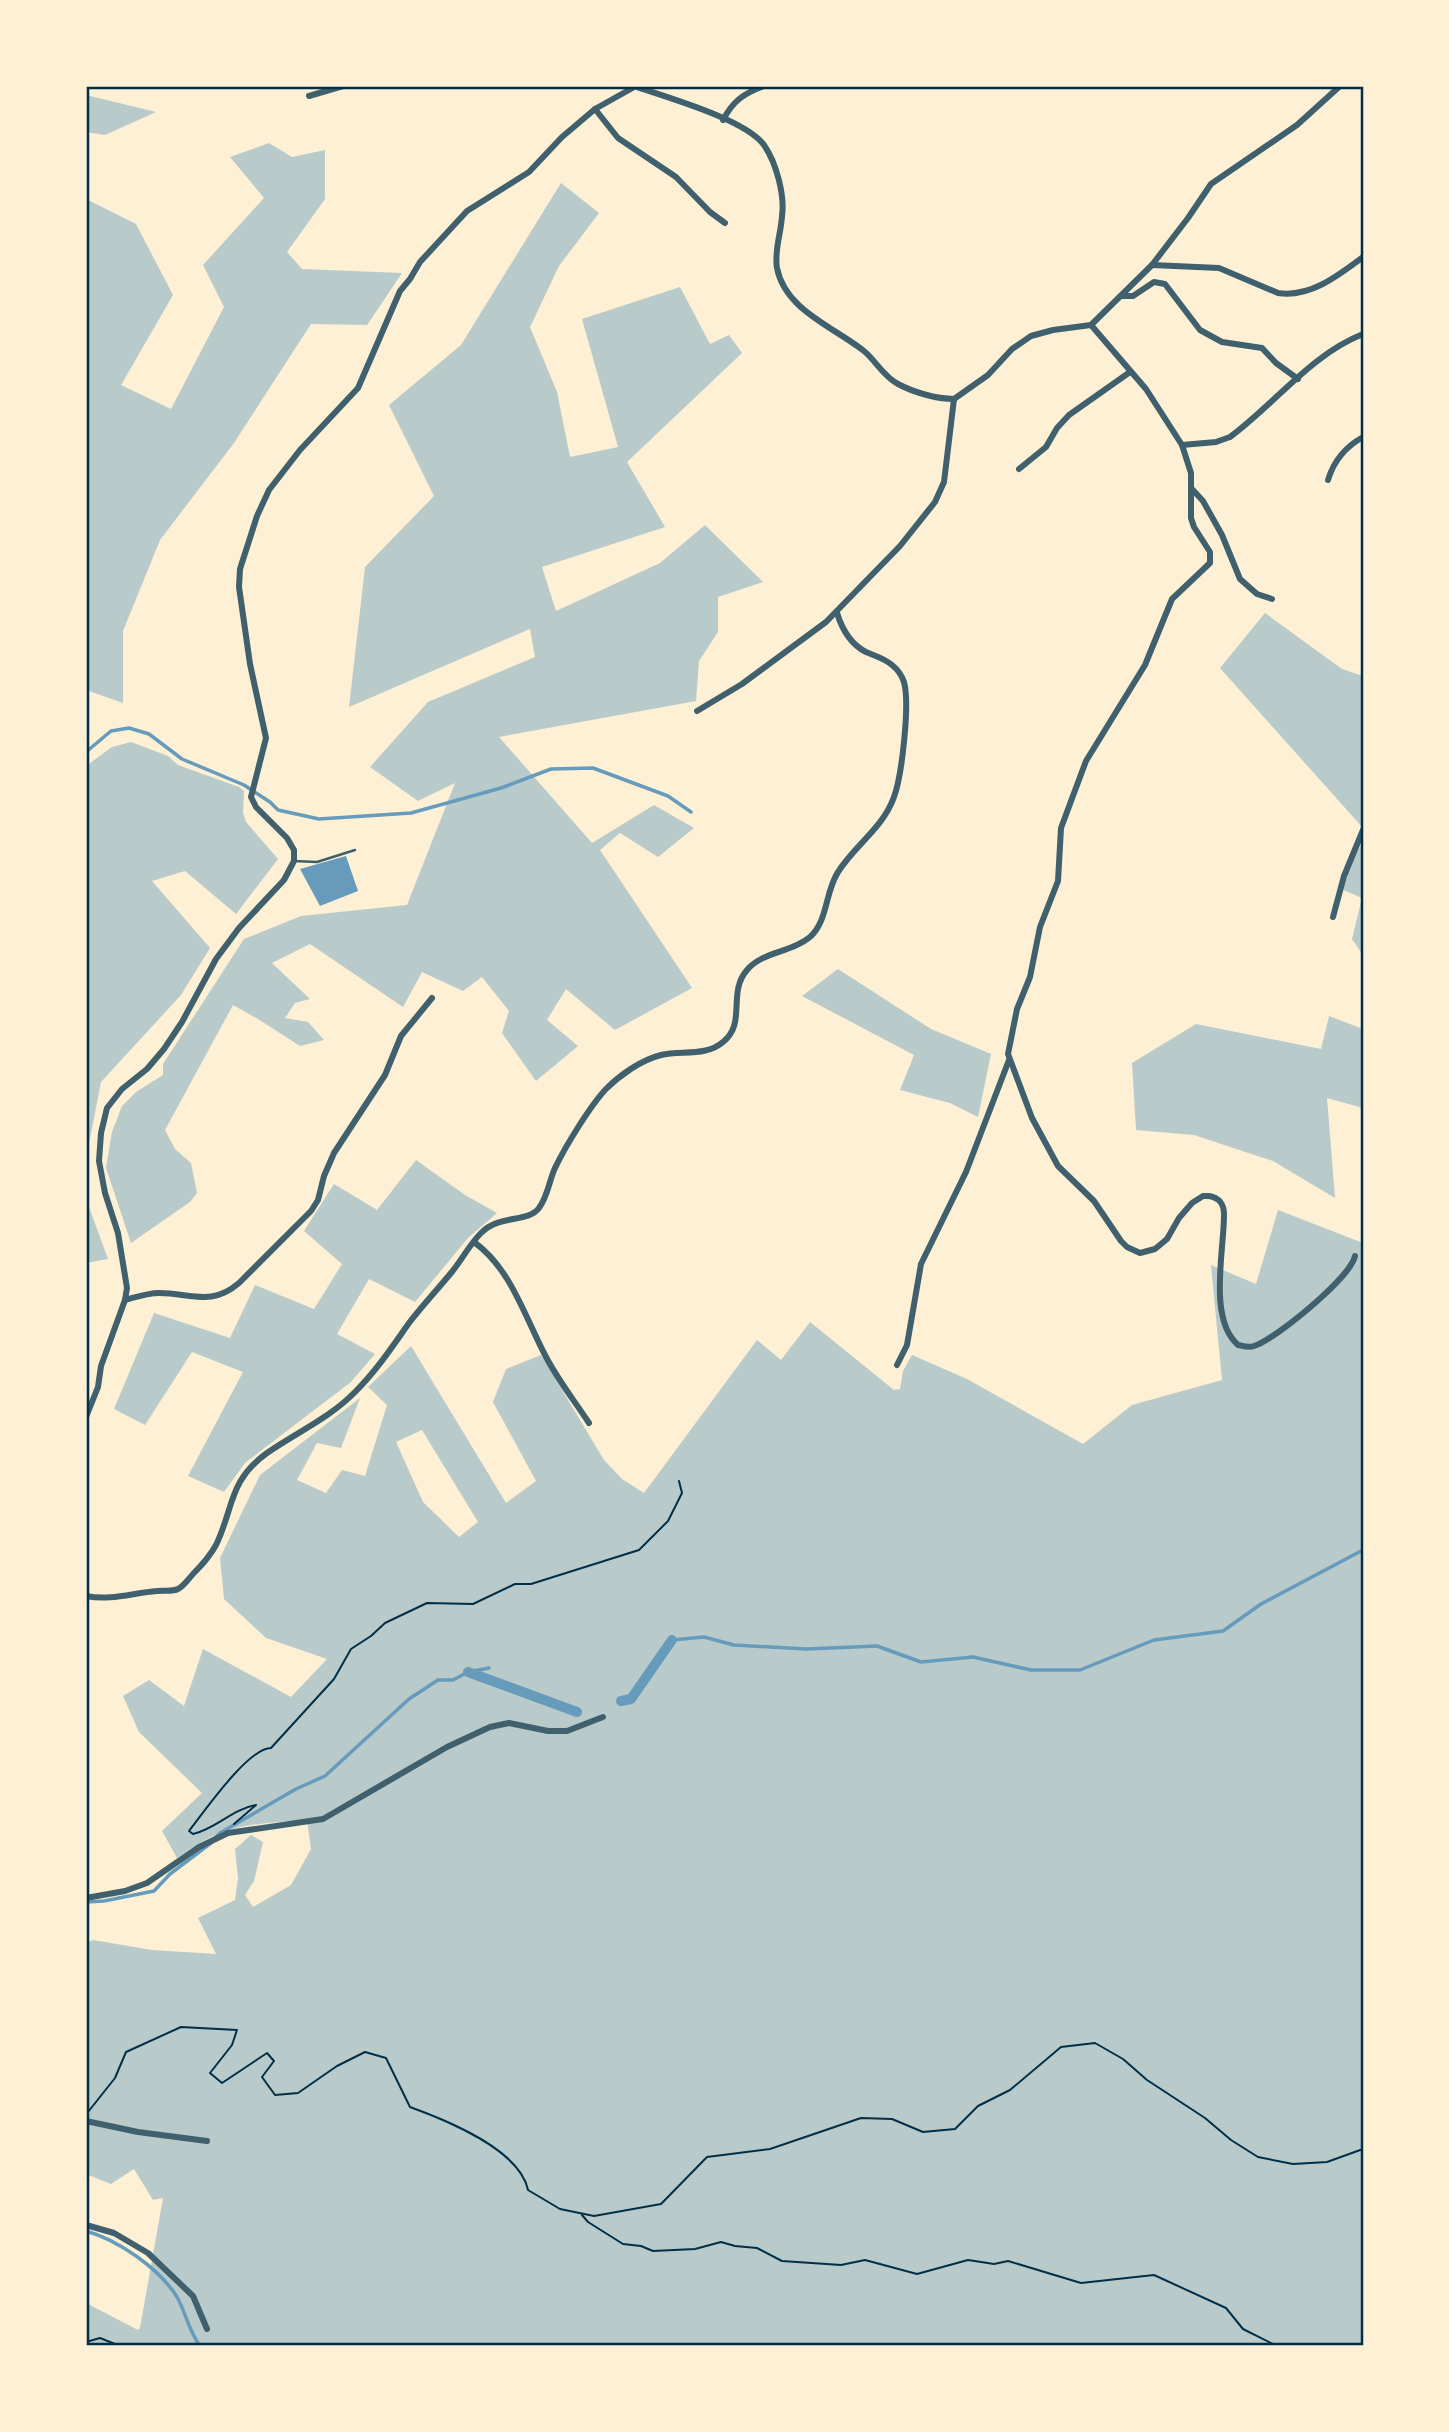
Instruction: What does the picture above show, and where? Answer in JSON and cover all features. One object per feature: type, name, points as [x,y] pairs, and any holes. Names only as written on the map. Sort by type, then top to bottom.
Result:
[{"type":"street","points":[[309,96],[343,86]]},
{"type":"street","points":[[86,1418],[125,1300],[124,1265],[99,1161],[101,1133],[107,1108],[122,1089],[164,1049],[216,959],[239,928],[284,880],[293,861],[293,850],[287,838],[256,807],[251,797],[264,750],[265,727],[250,664],[239,587],[240,569],[257,516],[269,490],[300,450],[358,388],[400,291],[420,262],[457,220],[484,198],[522,177],[595,109],[635,86],[678,100],[723,120],[763,144],[771,160],[783,213],[776,247],[777,269],[793,299],[808,313],[864,351],[894,382],[936,397],[954,399],[988,375],[1004,356],[1031,336],[1091,325],[1152,265],[1210,184],[1297,125],[1340,86]]},
{"type":"street","points":[[723,120],[733,102],[764,86]]},
{"type":"street","points":[[595,109],[618,138],[676,177],[710,212],[725,223]]},
{"type":"street","points":[[1152,265],[1219,268],[1286,294],[1317,287],[1363,257]]},
{"type":"street","points":[[1122,296],[1133,296],[1154,282],[1165,284],[1200,330],[1222,342],[1262,348],[1276,363],[1298,379]]},
{"type":"street","points":[[1091,325],[1146,389],[1182,445],[1191,473],[1191,518],[1210,552],[1210,563],[1172,599],[1145,665],[1086,761],[1061,828],[1058,881],[1040,927],[1030,977],[1017,1009],[1008,1047],[1009,1060],[1032,1118],[1058,1166],[1094,1201],[1128,1247],[1140,1253],[1155,1249],[1167,1239],[1179,1218],[1198,1198],[1209,1196],[1221,1201],[1224,1206],[1221,1309],[1225,1328],[1238,1345],[1257,1345],[1289,1322],[1333,1287],[1351,1266],[1355,1255]]},
{"type":"street","points":[[1182,445],[1208,444],[1230,437],[1319,360],[1363,334]]},
{"type":"street","points":[[1019,469],[1046,447],[1057,428],[1069,415],[1130,372]]},
{"type":"street","points":[[697,711],[743,684],[837,613],[900,546],[935,502],[944,482],[954,399]]},
{"type":"street","points":[[1328,480],[1341,453],[1363,437]]},
{"type":"street","points":[[1192,489],[1211,515],[1240,579],[1257,594],[1272,599]]},
{"type":"street","points":[[86,1596],[99,1599],[122,1597],[155,1591],[173,1591],[182,1587],[215,1546],[233,1494],[245,1474],[268,1453],[325,1417],[357,1390],[386,1357],[413,1318],[483,1231],[497,1222],[525,1217],[537,1211],[569,1144],[591,1108],[614,1082],[651,1058],[712,1049],[721,1045],[730,1035],[737,1018],[735,993],[744,974],[760,960],[800,944],[814,933],[837,874],[885,816],[895,796],[900,774],[905,685],[891,664],[854,645],[843,629],[837,613]]},
{"type":"street","points":[[1333,917],[1344,876],[1363,830]]},
{"type":"street","points":[[125,1300],[157,1293],[215,1297],[229,1292],[239,1283],[311,1211],[318,1200],[334,1153],[385,1075],[401,1036],[432,998]]},
{"type":"street","points":[[897,1365],[907,1345],[921,1264],[966,1172],[1009,1060]]},
{"type":"street","points":[[474,1242],[507,1277],[556,1376],[589,1423]]},
{"type":"street","points":[[86,1898],[124,1891],[148,1883],[199,1847],[228,1833],[323,1819],[447,1747],[490,1727],[509,1723],[548,1731],[567,1731],[603,1717]]},
{"type":"street","points":[[86,2121],[138,2132],[206,2141]]},
{"type":"street","points":[[86,2225],[114,2233],[148,2253],[193,2296],[207,2329]]},
{"type":"lane","points":[[293,861],[317,862],[355,850]]},
{"type":"path","points":[[228,1833],[237,1819],[256,1805],[227,1816],[204,1831],[193,1834],[189,1831],[243,1762],[265,1748],[271,1748],[334,1679],[351,1649],[372,1636],[385,1623],[427,1603],[473,1604],[515,1584],[531,1584],[639,1550],[668,1521],[682,1493],[680,1481]]},
{"type":"path","points":[[86,2115],[115,2078],[126,2052],[181,2027],[237,2030],[232,2045],[210,2073],[222,2083],[267,2053],[274,2062],[262,2077],[275,2095],[298,2093],[337,2066],[365,2052],[386,2058],[410,2107],[441,2118],[478,2138],[507,2158],[526,2181],[528,2190],[560,2209],[594,2216],[661,2204],[707,2157],[769,2149],[861,2118],[892,2119],[923,2132],[955,2129],[978,2106],[1010,2090],[1061,2047],[1095,2043],[1124,2059],[1147,2080],[1258,2157],[1293,2164],[1327,2162],[1363,2149]]},
{"type":"path","points":[[581,2213],[588,2222],[623,2244],[641,2246],[653,2251],[695,2249],[721,2242],[757,2248],[782,2261],[841,2265],[864,2260],[917,2274],[968,2260],[994,2263],[1008,2261],[1081,2283],[1154,2275],[1226,2308],[1243,2329],[1277,2346]]},
{"type":"path","points":[[86,2342],[100,2338],[120,2346]]},
{"type":"shaded area","points":[[86,95],[156,112],[105,135],[86,132]]},
{"type":"shaded area","points":[[269,143],[292,157],[325,150],[325,199],[287,252],[302,269],[402,273],[367,325],[311,324],[234,443],[160,540],[123,631],[123,703],[86,690],[86,199],[136,224],[173,295],[121,385],[171,409],[224,307],[203,265],[264,198],[230,157]]},
{"type":"shaded area","points":[[561,183],[599,213],[559,266],[530,327],[557,392],[570,457],[618,447],[582,319],[680,287],[710,344],[729,335],[742,353],[627,462],[665,527],[542,567],[556,611],[660,563],[705,525],[763,582],[718,597],[718,632],[699,661],[696,701],[499,737],[592,843],[654,805],[694,828],[658,857],[620,833],[600,850],[692,988],[615,1030],[566,989],[547,1020],[578,1046],[536,1081],[502,1033],[509,1011],[482,977],[463,991],[422,972],[403,1007],[310,944],[272,963],[310,999],[295,1003],[285,1018],[308,1022],[324,1040],[300,1046],[233,1005],[165,1130],[175,1149],[191,1163],[197,1193],[190,1202],[131,1243],[106,1168],[112,1132],[122,1106],[136,1092],[163,1075],[163,1064],[244,939],[301,916],[407,905],[455,783],[418,801],[370,767],[428,702],[535,657],[530,629],[349,707],[365,567],[434,496],[389,405],[461,345]]},
{"type":"shaded area","points":[[1265,613],[1342,669],[1363,676],[1363,828],[1220,668]]},
{"type":"shaded area","points":[[131,742],[168,756],[178,765],[239,787],[244,791],[243,813],[246,822],[278,859],[236,914],[185,871],[152,881],[210,948],[181,995],[101,1082],[86,1159],[86,766],[112,747]]},
{"type":"shaded area","points":[[1363,842],[1363,955],[1352,939],[1362,898],[1343,890],[1351,862]]},
{"type":"shaded area","points":[[838,969],[931,1029],[991,1054],[978,1117],[950,1103],[900,1090],[914,1055],[802,996]]},
{"type":"shaded area","points":[[1329,1016],[1363,1029],[1363,1108],[1327,1098],[1335,1198],[1273,1161],[1194,1135],[1136,1130],[1132,1063],[1196,1024],[1321,1049]]},
{"type":"shaded area","points":[[416,1160],[465,1195],[497,1213],[468,1238],[415,1302],[369,1279],[337,1334],[375,1354],[351,1382],[245,1463],[224,1492],[188,1476],[243,1372],[192,1352],[145,1425],[114,1409],[154,1313],[230,1338],[255,1285],[314,1309],[342,1264],[304,1231],[334,1184],[377,1210]]},
{"type":"shaded area","points":[[86,1199],[108,1259],[86,1263]]},
{"type":"shaded area","points":[[1278,1210],[1363,1243],[1363,2346],[86,2346],[86,2303],[138,2330],[140,2328],[163,2198],[153,2200],[134,2169],[111,2184],[86,2174],[86,2086],[89,2081],[86,2080],[86,1943],[93,1940],[152,1950],[216,1954],[198,1918],[235,1900],[238,1878],[235,1849],[251,1835],[263,1842],[254,1881],[245,1895],[253,1907],[291,1885],[311,1849],[307,1820],[230,1830],[208,1838],[177,1858],[162,1831],[202,1793],[139,1732],[123,1696],[149,1680],[184,1706],[203,1649],[291,1697],[327,1659],[266,1638],[224,1599],[220,1558],[260,1475],[360,1398],[341,1448],[317,1443],[297,1480],[326,1493],[342,1470],[365,1476],[387,1405],[368,1387],[411,1346],[506,1503],[536,1481],[493,1402],[506,1369],[541,1355],[604,1460],[622,1479],[644,1493],[757,1340],[781,1360],[810,1322],[894,1390],[900,1389],[903,1371],[912,1355],[967,1379],[1083,1444],[1132,1405],[1222,1380],[1211,1265],[1256,1284]],"holes":[[[422,1430],[478,1522],[459,1537],[423,1502],[396,1442]]]},
{"type":"water","points":[[346,856],[358,891],[320,906],[300,869]]},
{"type":"waterway","points":[[86,752],[111,731],[129,728],[149,734],[182,759],[244,785],[278,810],[319,819],[411,813],[501,788],[551,769],[593,768],[668,796],[691,812]]},
{"type":"waterway","points":[[672,1640],[704,1637],[734,1645],[806,1649],[877,1646],[921,1662],[973,1657],[1031,1670],[1080,1670],[1154,1640],[1223,1631],[1261,1604],[1363,1550]]},
{"type":"waterway","points":[[621,1701],[631,1699],[672,1640]]},
{"type":"waterway","points":[[216,1837],[296,1789],[325,1776],[409,1699],[438,1680],[453,1680],[468,1672],[489,1668]]},
{"type":"waterway","points":[[468,1672],[577,1712]]},
{"type":"waterway","points":[[86,1902],[154,1891],[170,1874],[211,1843]]},
{"type":"waterway","points":[[86,2231],[124,2248],[160,2276],[177,2297],[200,2346]]}]
